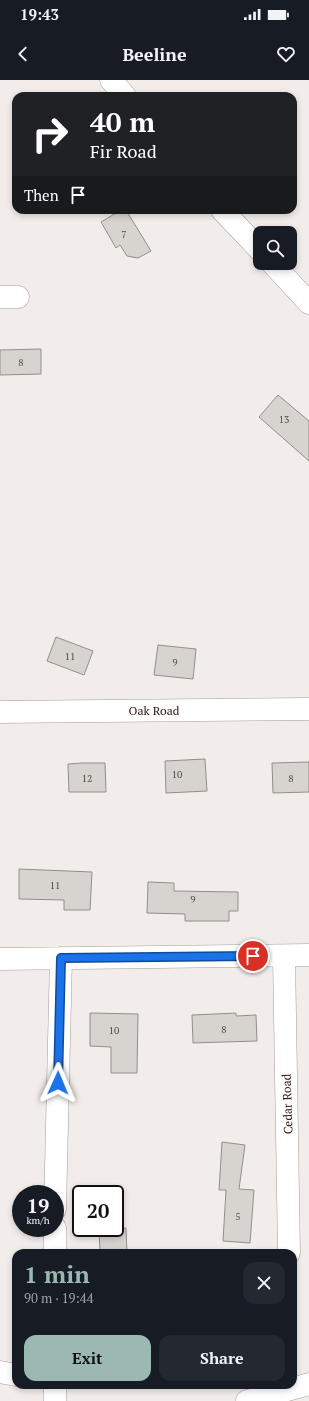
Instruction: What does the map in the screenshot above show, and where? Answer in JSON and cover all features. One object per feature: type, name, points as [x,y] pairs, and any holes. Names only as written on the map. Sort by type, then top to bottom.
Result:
[{"type":"street","points":[[111,80],[121,92]]},
{"type":"street","points":[[226,214],[253,243]]},
{"type":"street","points":[[278,270],[309,303]]},
{"type":"street","name":"Oak Road","points":[[0,712],[309,709]]},
{"type":"street","points":[[0,959],[309,955]]},
{"type":"street","name":"Cedar Road","points":[[284,956],[289,1249]]},
{"type":"street","points":[[56,1185],[61,958]]},
{"type":"street","points":[[55,1237],[55,1249]]},
{"type":"street","points":[[0,1372],[12,1374]]},
{"type":"street","points":[[55,1389],[56,1401]]},
{"type":"street","points":[[247,1401],[287,1389]]},
{"type":"building","points":[[114,214],[128,214],[151,251],[138,258],[127,256],[120,245],[116,248],[101,222]]},
{"type":"building","points":[[41,349],[41,374],[0,375],[0,350]]},
{"type":"building","points":[[278,395],[309,421],[309,461],[259,417]]},
{"type":"building","points":[[56,637],[93,651],[84,675],[47,661]]},
{"type":"building","points":[[158,645],[196,649],[193,679],[154,675]]},
{"type":"building","points":[[205,759],[207,791],[166,793],[165,761]]},
{"type":"building","points":[[309,762],[309,792],[273,793],[272,763]]},
{"type":"building","points":[[105,763],[106,792],[69,792],[68,764]]},
{"type":"building","points":[[19,869],[92,872],[90,910],[64,910],[64,900],[19,899]]},
{"type":"building","points":[[148,882],[174,883],[174,891],[238,892],[238,911],[229,911],[229,921],[185,921],[185,914],[147,913]]},
{"type":"building","points":[[90,1013],[138,1014],[137,1073],[111,1073],[111,1047],[90,1046]]},
{"type":"building","points":[[236,1013],[236,1016],[256,1015],[257,1041],[193,1043],[192,1015]]},
{"type":"building","points":[[222,1142],[245,1145],[239,1189],[254,1190],[250,1243],[223,1241],[226,1190],[219,1190]]},
{"type":"building","points":[[124,1228],[126,1228],[127,1249],[100,1249],[99,1237],[124,1237]]},
{"type":"route","points":[[58,1083],[61,958],[253,956]]}]
